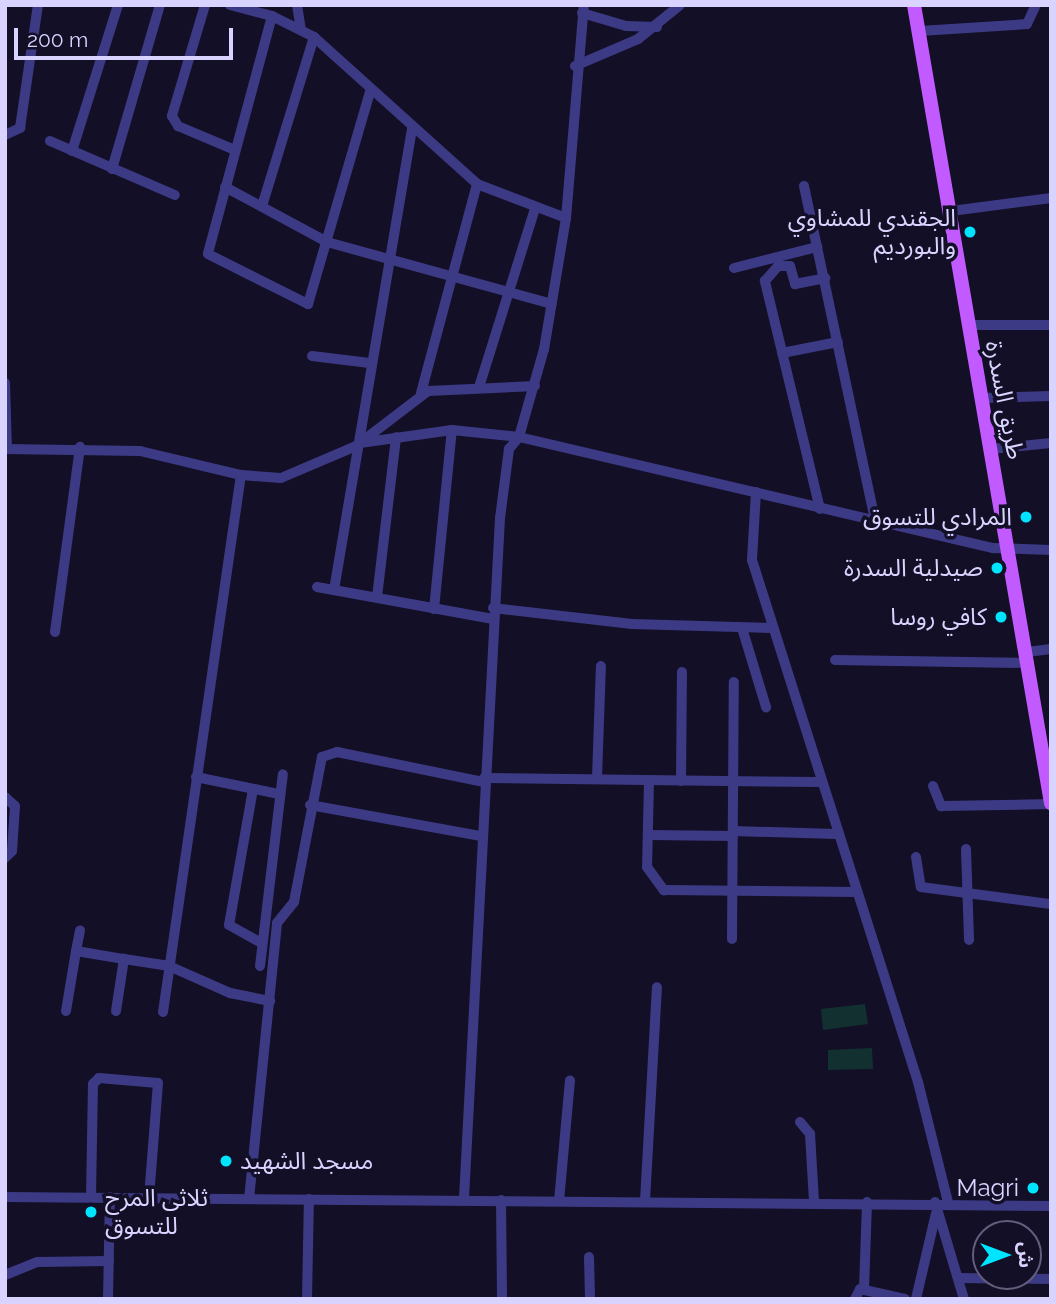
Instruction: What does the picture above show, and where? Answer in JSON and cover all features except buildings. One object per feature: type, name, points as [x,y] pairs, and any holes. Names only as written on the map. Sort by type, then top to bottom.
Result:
[{"type":"main road","name":"طريق السدرة","points":[[914,5],[1028,657],[1051,804]]},
{"type":"street","points":[[5,135],[20,128],[38,5]]},
{"type":"street","points":[[72,151],[118,5]]},
{"type":"street","points":[[112,169],[160,5]]},
{"type":"street","points":[[205,5],[172,116],[178,126],[235,150]]},
{"type":"street","points":[[230,5],[272,16],[314,37],[412,129],[477,184],[566,218]]},
{"type":"street","points":[[296,5],[301,30]]},
{"type":"street","points":[[575,66],[657,27],[680,5]]},
{"type":"street","points":[[920,31],[1027,24],[1036,5]]},
{"type":"street","points":[[464,1199],[493,614],[506,464],[519,437],[535,386],[552,304],[566,218],[575,66],[583,9],[626,26],[657,27]]},
{"type":"street","points":[[272,16],[208,254],[306,304],[327,242],[371,89]]},
{"type":"street","points":[[262,206],[314,37]]},
{"type":"street","points":[[334,590],[370,363],[412,129]]},
{"type":"street","points":[[50,141],[176,195]]},
{"type":"street","points":[[421,393],[477,184]]},
{"type":"street","points":[[804,186],[875,520]]},
{"type":"street","points":[[225,187],[327,242],[552,304]]},
{"type":"street","points":[[951,211],[1051,198]]},
{"type":"street","points":[[480,384],[535,208]]},
{"type":"street","points":[[734,268],[817,247]]},
{"type":"street","points":[[820,509],[782,353],[767,272],[790,266],[795,284],[825,278]]},
{"type":"street","points":[[968,325],[1051,325]]},
{"type":"street","points":[[782,353],[838,342]]},
{"type":"street","points":[[312,356],[370,363]]},
{"type":"street","points":[[5,383],[6,449],[80,447],[140,450],[240,475],[290,475],[358,444],[452,430],[519,437],[820,509],[1009,550],[1051,550]]},
{"type":"street","points":[[358,444],[421,393],[480,384],[535,386]]},
{"type":"street","points":[[981,398],[1051,396]]},
{"type":"street","points":[[434,608],[452,430]]},
{"type":"street","points":[[377,597],[396,437]]},
{"type":"street","points":[[991,449],[1051,443]]},
{"type":"street","points":[[55,632],[80,447]]},
{"type":"street","points":[[163,1012],[240,475]]},
{"type":"street","points":[[756,492],[750,547],[836,834],[918,1082],[948,1202]]},
{"type":"street","points":[[317,587],[434,608],[493,614],[773,628]]},
{"type":"street","points":[[742,628],[766,707]]},
{"type":"street","points":[[835,660],[1028,657],[1051,649]]},
{"type":"street","points":[[597,778],[601,666]]},
{"type":"street","points":[[681,781],[682,671]]},
{"type":"street","points":[[733,939],[734,682]]},
{"type":"street","points":[[249,1199],[277,923],[294,902],[319,763],[337,752],[484,780],[597,778],[820,782]]},
{"type":"street","points":[[260,965],[283,774]]},
{"type":"street","points":[[197,778],[279,794]]},
{"type":"street","points":[[649,781],[647,867],[664,890],[856,892]]},
{"type":"street","points":[[933,786],[941,806],[1051,804]]},
{"type":"street","points":[[253,789],[229,925],[262,943]]},
{"type":"street","points":[[5,797],[15,806],[12,851],[5,858]]},
{"type":"street","points":[[310,805],[481,836]]},
{"type":"street","points":[[648,835],[836,834]]},
{"type":"street","points":[[966,849],[969,940]]},
{"type":"street","points":[[916,858],[918,886],[1051,904]]},
{"type":"street","points":[[66,1010],[80,930]]},
{"type":"street","points":[[76,951],[169,965],[230,993],[270,1001]]},
{"type":"street","points":[[116,1011],[124,959]]},
{"type":"street","points":[[645,1201],[657,987]]},
{"type":"street","points":[[91,1197],[93,1084],[99,1078],[158,1083],[149,1198]]},
{"type":"street","points":[[559,1201],[570,1081]]},
{"type":"street","points":[[800,1122],[810,1134],[814,1202]]},
{"type":"street","points":[[5,1197],[867,1202],[936,1206],[948,1202],[1051,1206]]},
{"type":"street","points":[[108,1299],[110,1197]]},
{"type":"street","points":[[307,1299],[309,1199]]},
{"type":"street","points":[[501,1200],[502,1299]]},
{"type":"street","points":[[855,1299],[864,1289],[867,1202]]},
{"type":"street","points":[[936,1206],[964,1299]]},
{"type":"street","points":[[916,1299],[936,1206]]},
{"type":"street","points":[[589,1257],[590,1299]]},
{"type":"street","points":[[5,1275],[38,1262],[109,1261]]},
{"type":"street","points":[[958,1278],[1051,1279]]},
{"type":"street","points":[[864,1289],[905,1299]]},
{"type":"green space","points":[[865,1004],[868,1024],[823,1030],[821,1009]]},
{"type":"green space","points":[[872,1048],[873,1069],[828,1070],[828,1050]]},
{"type":"place","name":"الجقندي للمشاوي والبورديم","points":[[970,232]]},
{"type":"place","name":"المرادي للتسوق","points":[[1026,517]]},
{"type":"place","name":"صيدلية السدرة","points":[[997,568]]},
{"type":"place","name":"كافي روسا","points":[[1001,617]]},
{"type":"place","name":"مسجد الشهيد","points":[[226,1161]]},
{"type":"place","name":"Magri","points":[[1033,1188]]},
{"type":"place","name":"ثلاثي المرح للتسوق","points":[[91,1212]]}]
